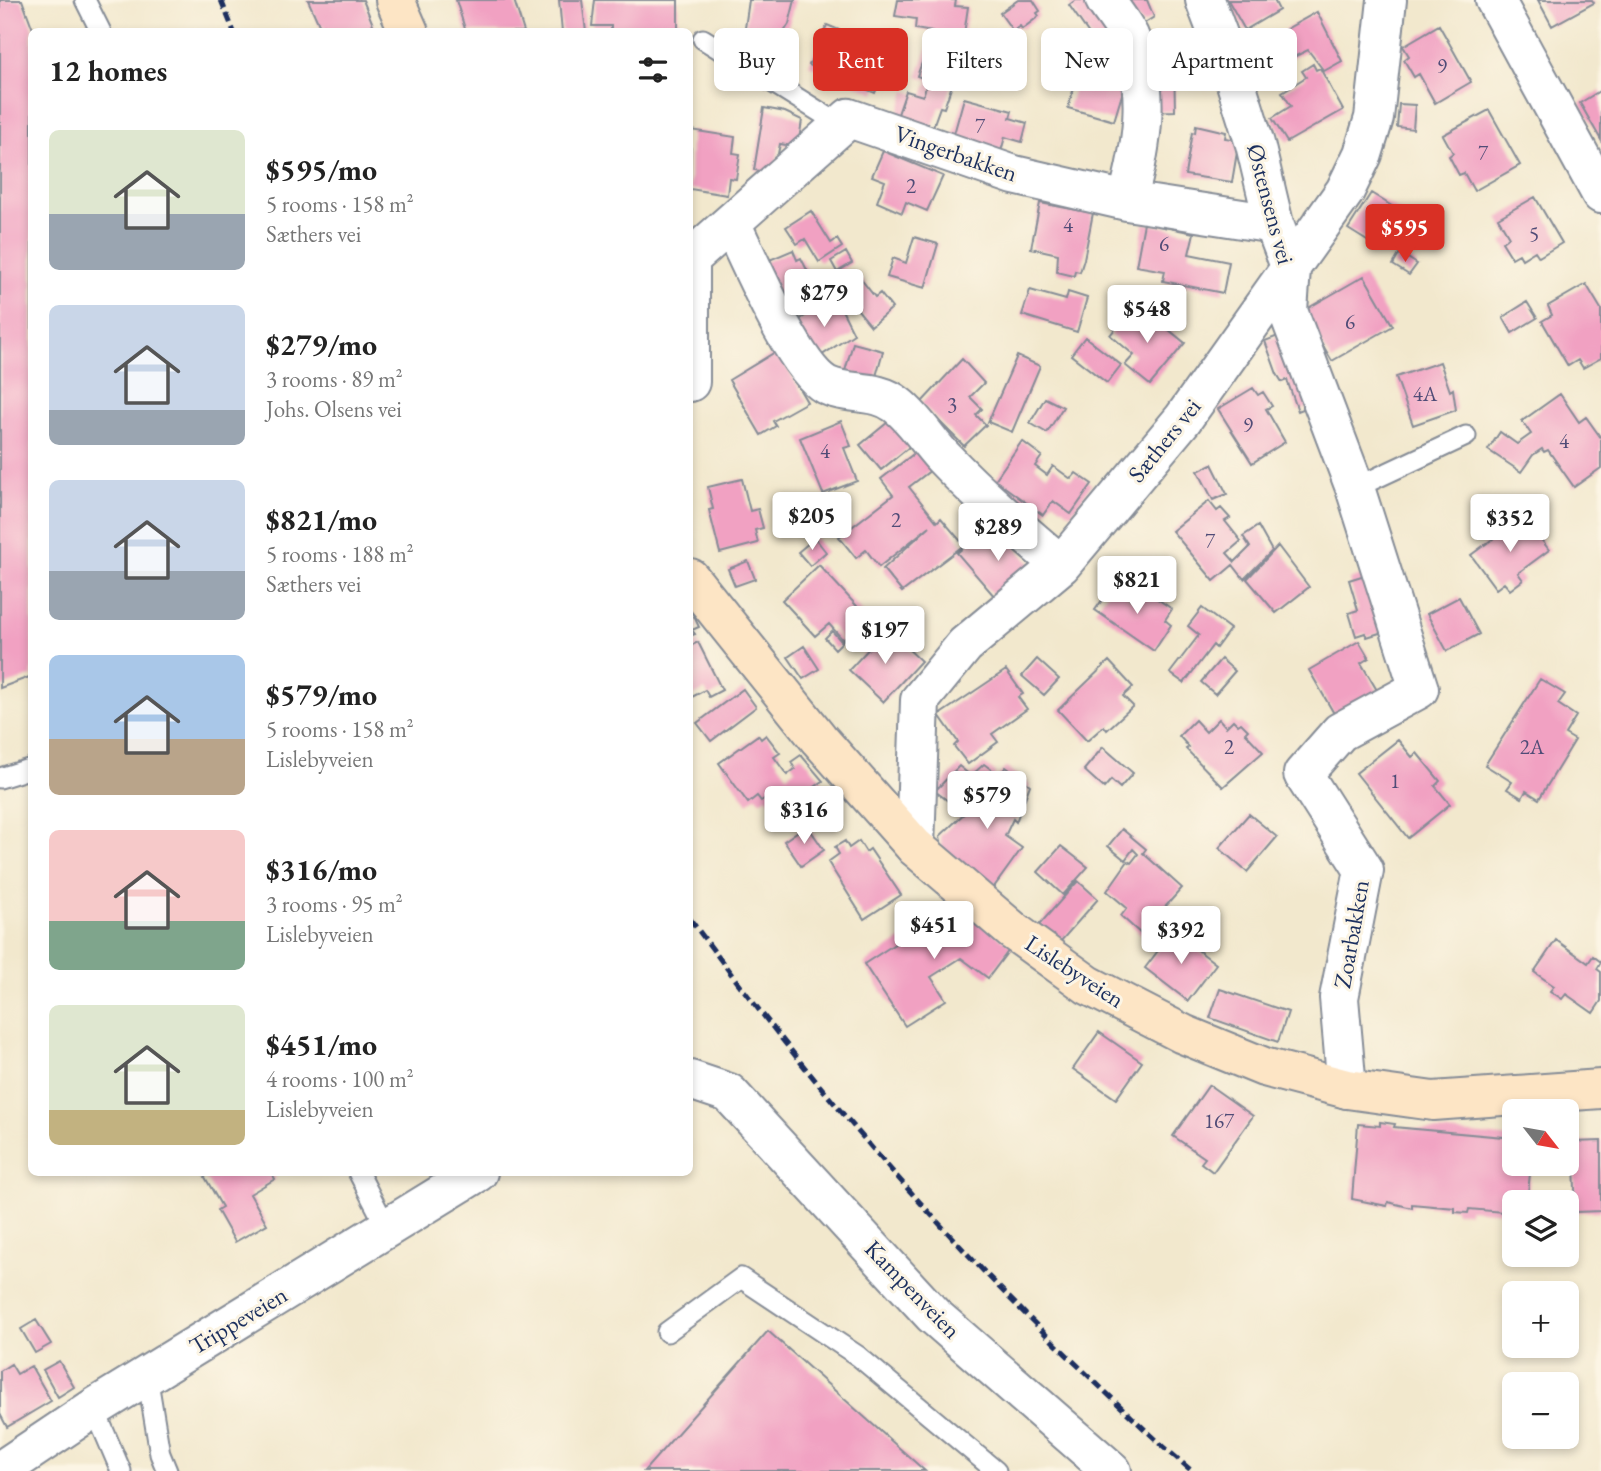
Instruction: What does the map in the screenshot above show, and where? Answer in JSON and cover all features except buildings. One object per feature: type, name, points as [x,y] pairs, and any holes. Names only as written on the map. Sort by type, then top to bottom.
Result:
[{"type":"street","points":[[395,0],[407,28]]},
{"type":"street","points":[[1105,0],[1128,34],[1142,83],[1142,125],[1137,165],[1127,201]]},
{"type":"street","name":"Østensens vei","points":[[1205,0],[1245,111],[1274,224],[1291,269],[1288,311],[1355,488],[1419,689]]},
{"type":"street","name":"Sæthers vei","points":[[915,847],[920,700],[965,645],[1061,565],[1183,419],[1345,191],[1363,154],[1374,118],[1387,0]]},
{"type":"street","points":[[1495,0],[1601,194]]},
{"type":"street","name":"Vingerbakken","points":[[839,124],[849,118],[860,119],[1014,175],[1127,201],[1274,224]]},
{"type":"street","points":[[693,256],[732,225],[839,124]]},
{"type":"street","points":[[732,225],[773,309],[816,377],[828,386],[873,394],[899,405],[942,456],[1000,513],[1061,565]]},
{"type":"street","name":"Lislebyveien","points":[[693,582],[819,739],[915,847],[1012,930],[1088,985],[1183,1034],[1264,1067],[1347,1089],[1433,1101],[1601,1089]]},
{"type":"street","name":"Zoarbakken","points":[[1347,1089],[1339,998],[1364,870],[1303,774],[1340,732],[1419,689]]},
{"type":"street","name":"Kampenveien","points":[[693,1081],[729,1093],[933,1315],[1112,1471]]},
{"type":"street","name":"Trippeveien","points":[[0,1471],[94,1408],[388,1230],[472,1176]]},
{"type":"lane","points":[[85,0],[100,28]]},
{"type":"lane","points":[[703,39],[839,124]]},
{"type":"lane","points":[[1355,488],[1466,436]]},
{"type":"lane","points":[[0,778],[28,769]]},
{"type":"lane","points":[[360,1176],[388,1230]]},
{"type":"lane","points":[[667,1332],[741,1278],[858,1356],[996,1471]]},
{"type":"lane","points":[[147,1375],[155,1429],[167,1471]]},
{"type":"lane","points":[[94,1408],[121,1471]]},
{"type":"railway","points":[[221,0],[232,28]]},
{"type":"railway","points":[[693,923],[825,1092],[920,1202],[1019,1308],[1192,1471]]}]
